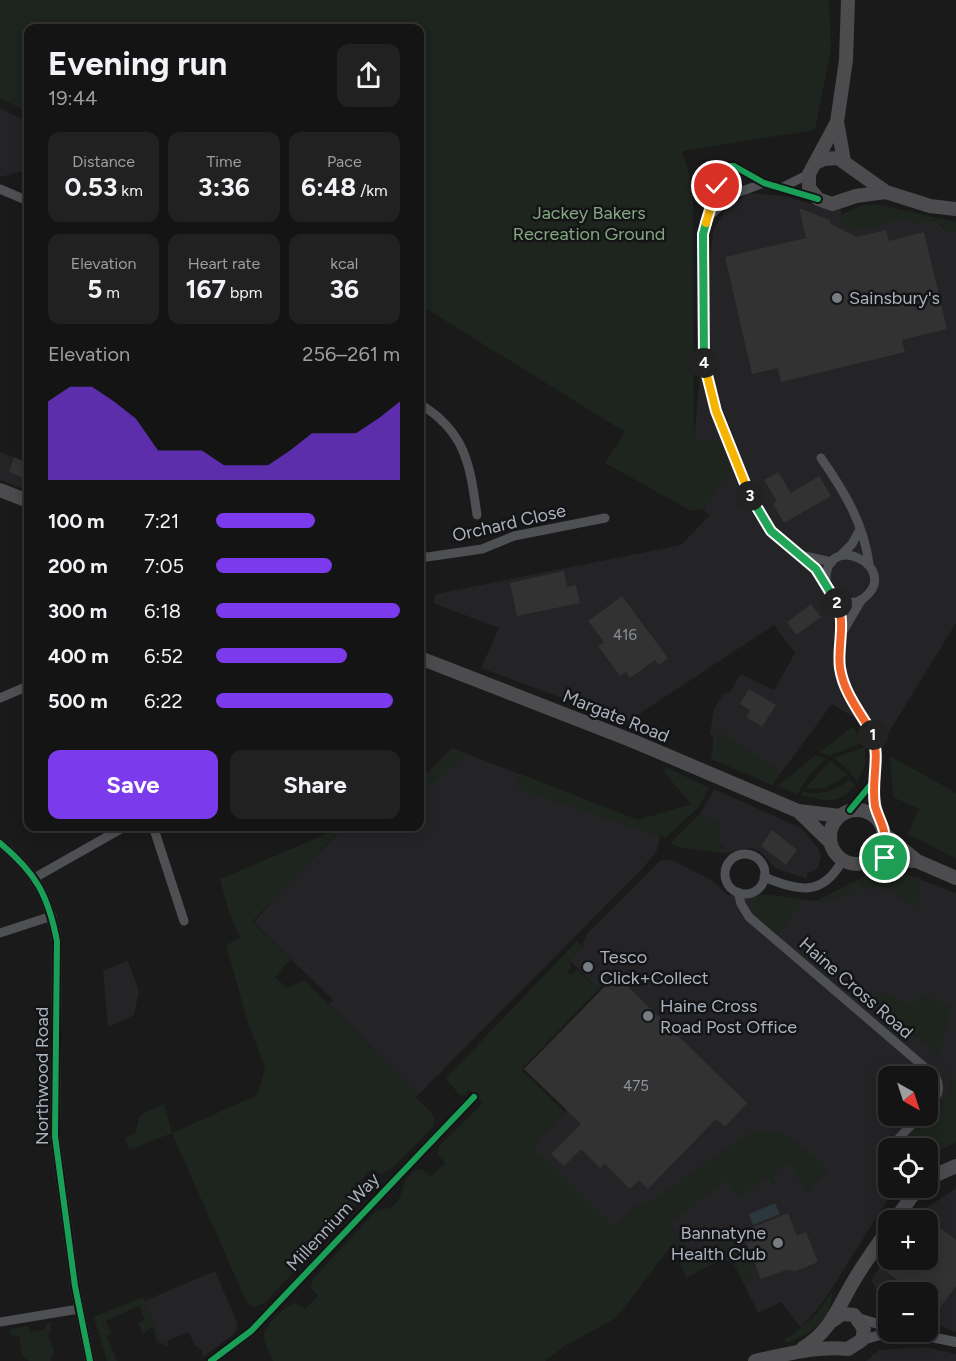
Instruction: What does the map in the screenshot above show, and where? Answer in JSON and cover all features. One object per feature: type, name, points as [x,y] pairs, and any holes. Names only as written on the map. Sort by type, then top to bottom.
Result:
[{"type":"main road","points":[[848,0],[846,60],[837,122],[813,168],[809,188],[818,199],[825,203],[886,192]]},
{"type":"main road","points":[[837,122],[847,164],[853,172],[854,186],[851,193],[840,202]]},
{"type":"main road","points":[[813,168],[831,157],[847,164],[886,192],[930,206],[956,209]]},
{"type":"main road","points":[[0,490],[24,499]]},
{"type":"main road","name":"Margate Road","points":[[424,660],[633,741],[798,811],[845,813],[865,811],[916,861]]},
{"type":"main road","name":"Margate Road","points":[[798,811],[830,842],[842,861],[860,864],[874,859],[916,861],[956,878]]},
{"type":"main road","points":[[830,842],[830,831],[845,813]]},
{"type":"main road","points":[[874,859],[884,843],[882,828]]},
{"type":"main road","points":[[938,1174],[956,1166]]},
{"type":"main road","points":[[837,1346],[830,1337],[831,1324],[855,1278],[878,1245]]},
{"type":"main road","points":[[754,1361],[801,1349],[837,1346],[848,1349],[862,1340],[864,1329],[856,1317],[855,1278]]},
{"type":"main road","points":[[801,1349],[819,1337],[842,1314],[856,1317]]},
{"type":"street","points":[[818,199],[764,183],[734,166],[724,166],[716,177],[717,186],[703,234],[705,280],[702,350],[707,381],[754,507],[771,531],[804,556],[816,569],[839,607],[840,665],[845,688],[866,722],[876,746],[876,770],[873,782],[882,828]]},
{"type":"street","points":[[783,187],[813,168]]},
{"type":"street","points":[[709,216],[736,193],[744,180],[741,171]]},
{"type":"street","points":[[717,186],[724,193],[736,193],[764,183]]},
{"type":"street","points":[[0,189],[24,199]]},
{"type":"street","points":[[424,406],[441,417],[460,443],[470,466],[477,515]]},
{"type":"street","points":[[821,458],[856,514],[866,541],[869,564],[873,571],[873,585],[841,634]]},
{"type":"street","name":"Orchard Close","points":[[424,557],[482,549],[514,536],[605,518]]},
{"type":"street","points":[[826,585],[825,577],[835,559],[852,544],[860,529]]},
{"type":"street","points":[[804,556],[835,559],[855,555],[869,564]]},
{"type":"street","points":[[834,597],[848,603],[862,599]]},
{"type":"street","points":[[0,698],[24,688]]},
{"type":"street","points":[[845,813],[873,782]]},
{"type":"street","points":[[36,877],[117,831]]},
{"type":"street","points":[[155,831],[184,921]]},
{"type":"street","name":"Northwood Road","points":[[0,843],[23,862],[36,877],[52,916],[57,964],[55,1136],[79,1309],[90,1361]]},
{"type":"street","points":[[740,854],[753,856],[763,865],[764,877],[755,891],[738,892],[730,887],[725,878],[726,868],[734,857],[740,854]]},
{"type":"street","points":[[764,877],[793,885],[818,887],[830,879],[842,861]]},
{"type":"street","name":"Haine Cross Road","points":[[738,892],[741,904],[749,917],[923,1066]]},
{"type":"street","points":[[0,933],[52,916]]},
{"type":"street","name":"Haine Cross Road","points":[[938,1082],[940,1086],[938,1096]]},
{"type":"street","name":"Millennium Way","points":[[211,1361],[251,1331],[474,1097]]},
{"type":"street","points":[[900,1138],[911,1126]]},
{"type":"street","points":[[0,1322],[79,1309]]},
{"type":"street","points":[[856,1317],[878,1324]]},
{"type":"street","points":[[862,1340],[878,1336]]},
{"type":"street","points":[[938,1338],[956,1341]]},
{"type":"shaded area","points":[[0,108],[24,120],[24,171],[0,177]]},
{"type":"shaded area","points":[[749,193],[784,196],[827,209],[840,208],[844,226],[854,230],[909,217],[937,221],[946,232],[956,230],[956,623],[886,737],[832,704],[772,785],[711,759],[714,737],[710,733],[714,709],[723,694],[730,692],[741,674],[774,690],[795,653],[774,625],[627,722],[481,668],[499,628],[433,603],[436,594],[681,545],[710,515],[702,509],[731,470],[694,440],[713,231],[726,209]]},
{"type":"shaded area","points":[[0,452],[24,461],[24,489],[0,480]]},
{"type":"shaded area","points":[[452,748],[638,820],[660,837],[657,850],[644,867],[418,1095],[329,1004],[333,1000],[254,923],[277,895],[340,831],[424,831],[424,776]]},
{"type":"shaded area","points":[[714,789],[801,828],[818,848],[821,858],[818,868],[807,874],[807,879],[775,868],[761,852],[752,848],[717,854],[721,853],[725,847],[717,843],[720,825],[700,814]]},
{"type":"shaded area","points":[[661,860],[672,860],[713,881],[727,895],[759,894],[816,901],[867,875],[900,872],[956,893],[956,1141],[938,1151],[938,1138],[878,1138],[878,1198],[889,1198],[881,1210],[878,1210],[878,1215],[824,1301],[801,1328],[781,1302],[758,1313],[733,1262],[722,1259],[686,1278],[673,1244],[645,1205],[633,1208],[614,1227],[531,1147],[567,1110],[524,1069],[608,983],[611,976],[597,987],[569,960],[582,946],[586,935]]},
{"type":"shaded area","points":[[128,961],[139,991],[134,1015],[108,1027],[103,970]]},
{"type":"shaded area","points":[[956,1188],[956,1332],[938,1325],[938,1282],[878,1282],[878,1291],[871,1279],[878,1270],[938,1270],[938,1210],[923,1210]]},
{"type":"shaded area","points":[[775,1203],[780,1214],[753,1225],[749,1214]]},
{"type":"shaded area","points":[[215,1271],[238,1325],[234,1334],[203,1357],[202,1350],[194,1345],[189,1332],[160,1344],[142,1302]]},
{"type":"shaded area","points":[[925,1347],[956,1354],[956,1361],[866,1361],[879,1350]]},
{"type":"green space","name":"Jackey Bakers Recreation Ground","points":[[0,0],[829,0],[831,49],[815,130],[682,151],[693,188],[694,440],[720,441],[731,471],[702,509],[691,511],[605,463],[625,432],[424,307],[424,24],[24,24],[24,110],[0,98]]},
{"type":"green space","points":[[877,204],[956,222],[956,230],[945,232],[942,225],[933,220],[910,224],[908,217],[854,231],[844,226],[841,215],[863,205]]},
{"type":"green space","points":[[853,726],[863,742],[829,756],[820,752]]},
{"type":"green space","points":[[718,731],[779,769],[773,785],[713,759]]},
{"type":"green space","points":[[865,747],[865,766],[857,782],[834,758]]},
{"type":"green space","points":[[452,748],[469,754],[432,784],[424,781],[424,778]]},
{"type":"green space","points":[[816,755],[826,759],[810,774],[797,794],[777,786]]},
{"type":"green space","points":[[890,756],[956,793],[956,859],[908,834],[919,809],[893,797]]},
{"type":"green space","points":[[830,761],[848,775],[825,788],[805,789]]},
{"type":"green space","points":[[666,767],[709,788],[698,808],[665,838],[517,788],[515,780],[523,775],[638,820],[691,804],[664,772]]},
{"type":"green space","points":[[850,779],[855,786],[836,799],[824,800],[802,795],[803,792],[828,791]]},
{"type":"green space","points":[[700,814],[720,824],[719,828],[723,830],[717,843],[725,849],[721,853],[682,848],[670,843]]},
{"type":"green space","points":[[329,831],[338,831],[252,922],[291,959],[275,977],[287,988],[305,980],[418,1095],[416,1098],[431,1112],[435,1120],[433,1127],[391,1169],[381,1174],[372,1169],[360,1181],[366,1189],[365,1195],[265,1303],[254,1307],[247,1303],[172,1133],[257,1095],[265,1069],[246,1016],[226,945],[240,938],[229,912],[220,879]]},
{"type":"green space","points":[[879,869],[920,878],[921,897],[914,908],[884,886],[861,890],[858,883],[851,886],[855,892],[819,903],[816,901]]},
{"type":"green space","points":[[759,894],[804,899],[776,937],[760,922],[751,904]]},
{"type":"green space","points":[[577,941],[582,946],[569,960],[571,968],[567,973],[570,975],[577,970],[597,987],[609,974],[611,976],[521,1070],[565,1112],[532,1148],[615,1227],[633,1208],[650,1202],[745,1136],[762,1130],[770,1130],[792,1138],[817,1159],[827,1171],[805,1195],[791,1160],[772,1176],[776,1185],[774,1186],[766,1177],[739,1198],[725,1181],[669,1224],[696,1259],[719,1243],[716,1237],[718,1235],[723,1246],[729,1244],[732,1249],[738,1246],[742,1254],[750,1251],[756,1266],[749,1268],[753,1281],[744,1284],[733,1262],[722,1259],[686,1278],[673,1244],[616,1318],[566,1345],[545,1361],[273,1361],[264,1338],[271,1322],[281,1311],[292,1304],[296,1303],[305,1309],[318,1296],[311,1288],[312,1280],[375,1212],[391,1207],[397,1201],[409,1175],[422,1169],[431,1177],[445,1163],[438,1155],[439,1146],[483,1103],[469,1090],[464,1095],[459,1095],[446,1078]]},
{"type":"green space","points":[[879,991],[915,1006],[921,994],[951,1007],[940,1056],[872,1000]]},
{"type":"green space","points":[[949,1076],[956,1080],[956,1141],[938,1151],[938,1138],[911,1138],[910,1136],[919,1126],[938,1126],[938,1106],[950,1093]]},
{"type":"green space","points":[[164,1104],[172,1133],[129,1150],[125,1138],[135,1134],[140,1115]]},
{"type":"green space","points":[[832,1291],[829,1310],[818,1325],[803,1336],[786,1343],[784,1340],[811,1319]]},
{"type":"green space","points":[[143,1297],[162,1343],[167,1341],[170,1348],[157,1342],[152,1327],[143,1334],[138,1323],[145,1320],[139,1306],[106,1321],[111,1334],[107,1336],[117,1361],[107,1361],[94,1317]]},
{"type":"green space","points":[[55,1322],[50,1325],[52,1332],[47,1333],[55,1354],[51,1355],[51,1361],[29,1361],[22,1356],[19,1335],[11,1336],[10,1329],[28,1326],[30,1332],[44,1330],[47,1323]]},
{"type":"building","name":"Sainsbury's","points":[[799,208],[830,220],[831,224],[857,237],[886,230],[889,241],[924,232],[947,329],[902,340],[905,352],[781,382],[778,368],[752,374],[725,257],[806,238]]},
{"type":"building","points":[[14,457],[24,461],[24,479],[9,472]]},
{"type":"building","points":[[778,472],[791,493],[819,476],[831,496],[784,523],[773,504],[777,501],[764,480]]},
{"type":"building","points":[[564,571],[567,587],[576,585],[580,603],[517,616],[510,583]]},
{"type":"building","points":[[622,596],[668,658],[659,665],[655,660],[630,678],[626,672],[620,676],[598,646],[604,642],[588,621]]},
{"type":"building","points":[[811,604],[821,617],[796,635],[787,622]]},
{"type":"building","points":[[749,689],[776,705],[762,727],[746,717],[750,710],[740,704]]},
{"type":"building","points":[[772,830],[797,850],[786,865],[761,846]]},
{"type":"building","points":[[616,975],[747,1103],[725,1127],[716,1119],[648,1189],[639,1180],[630,1189],[605,1164],[600,1168],[581,1149],[564,1166],[551,1154],[581,1124],[524,1069]]},
{"type":"building","name":"Bannatyne Health Club","points":[[788,1213],[797,1236],[806,1232],[818,1262],[796,1271],[786,1270],[761,1279],[742,1232]]},
{"type":"building","points":[[938,1226],[956,1240],[956,1286],[938,1310],[938,1282],[900,1282],[888,1273],[890,1270],[938,1270]]},
{"type":"cycle path","points":[[818,199],[764,183],[734,166],[724,166],[717,173],[717,186],[703,234],[702,350],[707,381],[754,507],[771,531],[816,569],[839,607],[842,677],[849,697],[873,735],[877,754],[873,782],[850,810]]},
{"type":"cycle path","points":[[0,843],[23,864],[39,886],[49,910],[57,941],[55,1136],[75,1286],[90,1361]]},
{"type":"cycle path","points":[[211,1361],[251,1331],[474,1097]]},
{"type":"place","name":"Sainsbury's","points":[[837,298]]},
{"type":"place","name":"Tesco Click+Collect","points":[[588,967]]},
{"type":"place","name":"Haine Cross Road Post Office","points":[[648,1016]]},
{"type":"place","name":"Bannatyne Health Club","points":[[778,1243]]},
{"type":"route","points":[[717,186],[703,234],[705,280],[702,350],[707,381],[716,411],[754,507],[771,531],[804,556],[816,569],[839,607],[842,677],[849,697],[866,722],[876,746],[876,770],[873,782],[876,807],[883,827],[884,843],[874,859],[885,858]]}]
